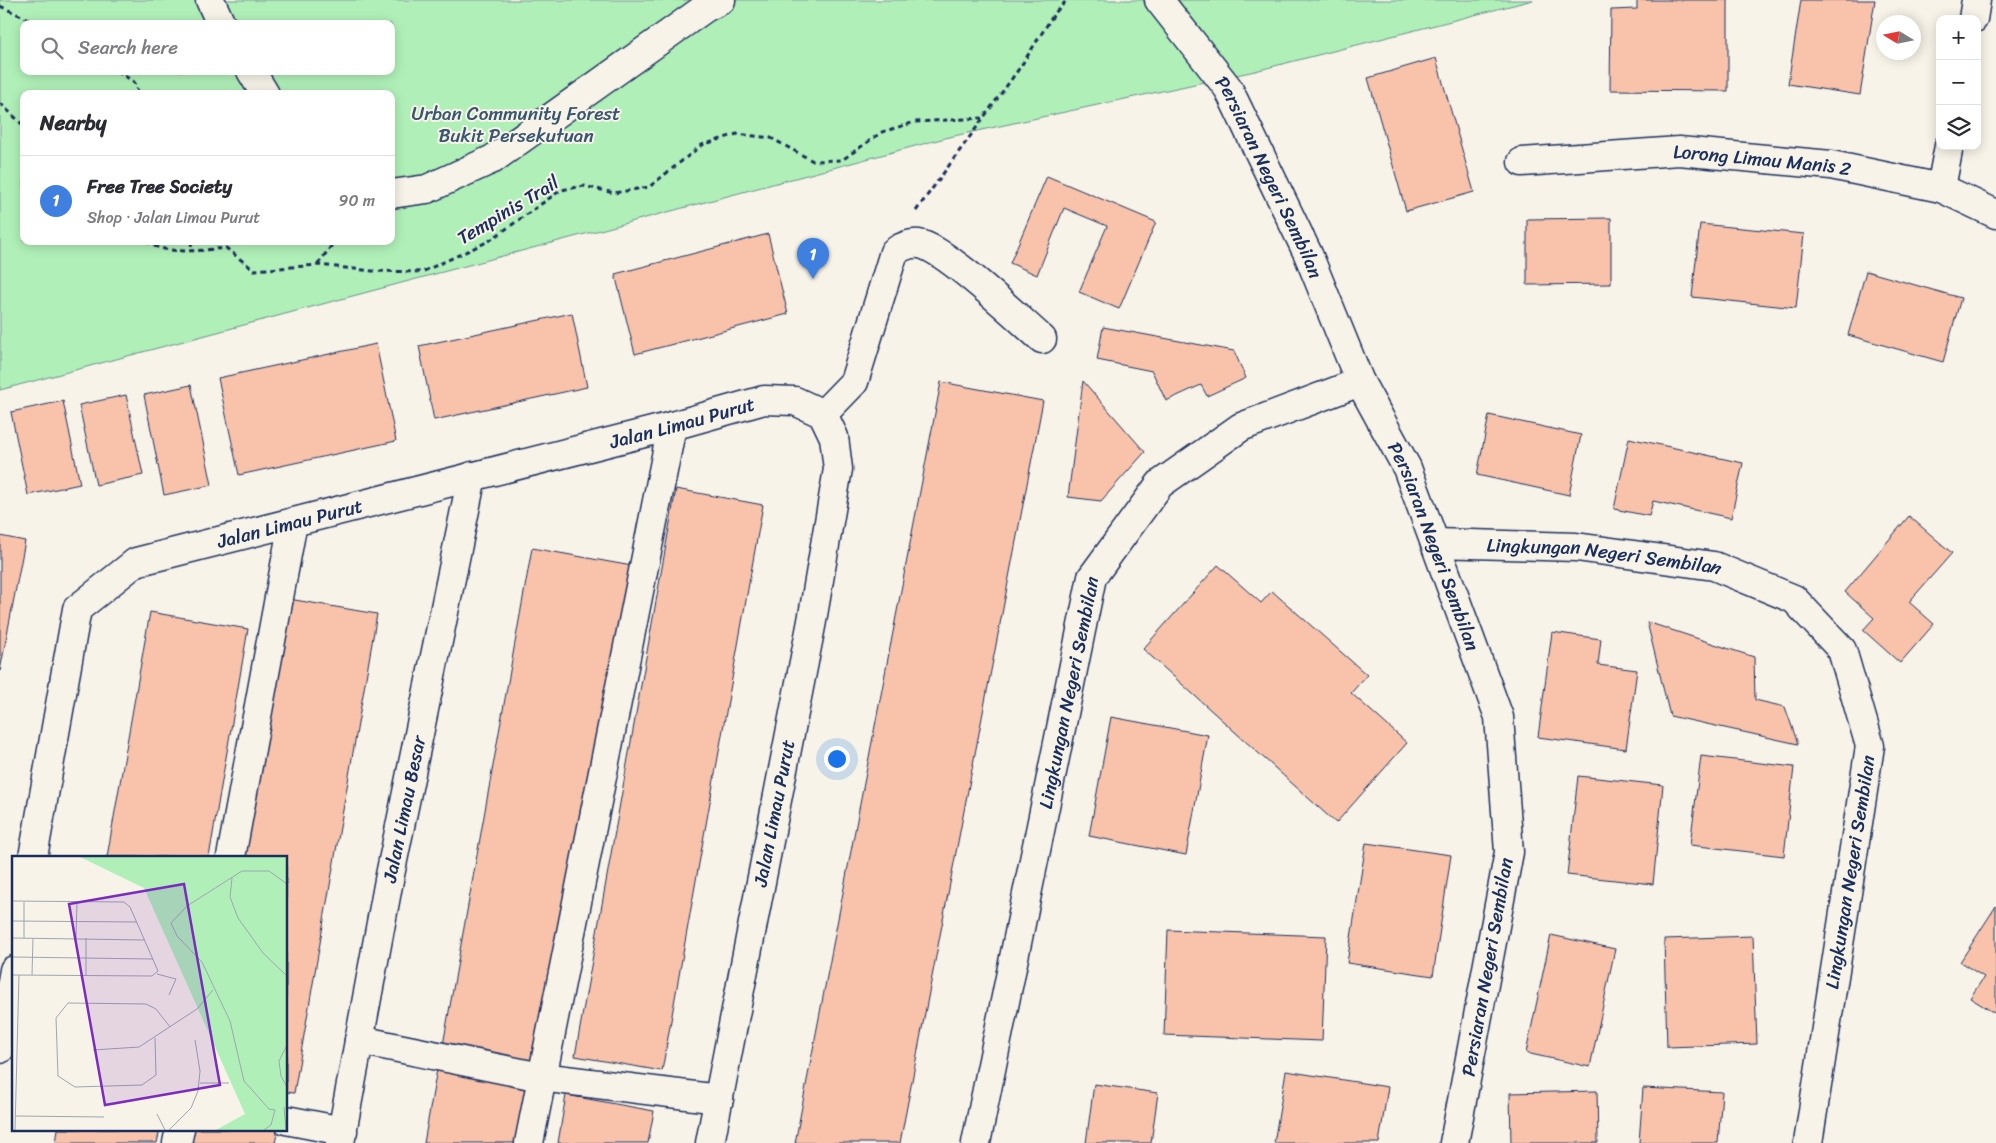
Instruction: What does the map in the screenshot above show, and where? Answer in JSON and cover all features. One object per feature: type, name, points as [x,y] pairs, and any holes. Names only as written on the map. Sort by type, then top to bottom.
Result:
[{"type":"street","points":[[210,0],[219,20]]},
{"type":"street","points":[[395,194],[427,190],[493,159],[705,8],[721,0]]},
{"type":"street","name":"Persiaran Negeri Sembilan","points":[[1159,0],[1228,88],[1308,254],[1360,382],[1407,468],[1499,717],[1509,852],[1454,1143]]},
{"type":"street","points":[[1974,15],[1976,0]]},
{"type":"street","points":[[253,75],[263,90]]},
{"type":"street","points":[[1941,188],[1948,150]]},
{"type":"street","name":"Lorong Limau Manis 2","points":[[1522,162],[1679,151],[1831,165],[1941,188],[1996,214]]},
{"type":"street","points":[[823,414],[854,382],[894,252],[903,246],[920,244],[946,257],[1042,339]]},
{"type":"street","name":"Lingkungan Negeri Sembilan","points":[[976,1143],[1092,577],[1160,484],[1242,427],[1360,382]]},
{"type":"street","name":"Jalan Limau Purut","points":[[34,856],[77,609],[136,562],[672,426],[764,400],[796,401],[823,414],[834,437],[838,469],[812,621],[710,1143]]},
{"type":"street","points":[[529,1143],[672,426]]},
{"type":"street","name":"Jalan Limau Besar","points":[[342,1137],[389,880],[472,476]]},
{"type":"street","points":[[231,856],[293,522]]},
{"type":"street","name":"Lingkungan Negeri Sembilan","points":[[1435,543],[1576,547],[1714,566],[1794,599],[1842,650],[1870,746],[1808,1143]]},
{"type":"street","points":[[0,1049],[12,981]]},
{"type":"street","points":[[359,1040],[541,1077],[719,1099]]},
{"type":"street","points":[[288,1121],[342,1137]]},
{"type":"street","points":[[177,1143],[180,1130]]},
{"type":"path","points":[[903,246],[914,214],[1021,66],[1054,14],[1067,0]]},
{"type":"path","points":[[0,6],[30,20]]},
{"type":"path","points":[[124,75],[134,82],[137,90]]},
{"type":"path","points":[[0,103],[20,122]]},
{"type":"path","name":"Tempinis Trail","points":[[151,245],[153,247],[192,251],[226,248],[254,270],[318,265],[372,271],[422,272],[489,241],[561,190],[584,186],[614,193],[649,187],[702,145],[737,134],[771,138],[813,161],[842,160],[882,132],[915,122],[982,118]]},
{"type":"path","points":[[191,245],[192,251]]},
{"type":"path","points":[[318,265],[332,245]]},
{"type":"green space","name":"Urban Community Forest Bukit Persekutuan","points":[[0,0],[1533,0],[1255,71],[949,137],[0,390]]},
{"type":"building","points":[[1637,0],[1728,0],[1728,91],[1610,90],[1611,10],[1637,9]]},
{"type":"building","points":[[1801,0],[1875,0],[1860,95],[1788,84]]},
{"type":"building","points":[[1436,58],[1474,192],[1406,211],[1368,78]]},
{"type":"building","points":[[1047,176],[1156,222],[1119,309],[1079,292],[1107,226],[1064,208],[1037,275],[1010,263]]},
{"type":"building","points":[[1611,218],[1611,284],[1527,285],[1527,219]]},
{"type":"building","points":[[1700,224],[1804,234],[1796,308],[1692,297]]},
{"type":"building","points":[[768,234],[788,314],[635,354],[615,274]]},
{"type":"building","points":[[1866,271],[1961,298],[1943,362],[1848,335]]},
{"type":"building","points":[[572,313],[587,387],[434,420],[419,346]]},
{"type":"building","points":[[1103,327],[1234,351],[1246,378],[1207,396],[1201,385],[1166,401],[1152,371],[1097,360]]},
{"type":"building","points":[[376,344],[396,441],[239,475],[218,378]]},
{"type":"building","points":[[1083,381],[1145,452],[1101,501],[1068,497]]},
{"type":"building","points":[[941,382],[1043,401],[900,1143],[795,1143]]},
{"type":"building","points":[[191,385],[212,485],[164,495],[144,395]]},
{"type":"building","points":[[126,395],[143,475],[96,485],[79,405]]},
{"type":"building","points":[[63,401],[80,484],[28,495],[11,412]]},
{"type":"building","points":[[1489,415],[1581,435],[1569,495],[1477,475]]},
{"type":"building","points":[[1629,438],[1743,463],[1731,518],[1653,501],[1649,516],[1614,509]]},
{"type":"building","points":[[676,489],[763,505],[662,1071],[575,1056]]},
{"type":"building","points":[[1909,516],[1952,553],[1909,602],[1934,624],[1900,663],[1863,630],[1874,618],[1845,592]]},
{"type":"building","points":[[0,536],[25,541],[0,671]]},
{"type":"building","points":[[532,548],[632,566],[543,1063],[443,1045]]},
{"type":"building","points":[[1218,565],[1261,603],[1272,591],[1367,675],[1351,693],[1407,743],[1336,823],[1143,649]]},
{"type":"building","points":[[289,599],[377,614],[294,1093],[288,1092],[288,856],[244,856]]},
{"type":"building","points":[[150,612],[248,629],[209,856],[107,856]]},
{"type":"building","points":[[1647,622],[1754,657],[1755,700],[1785,707],[1798,744],[1670,716]]},
{"type":"building","points":[[1552,632],[1601,639],[1598,665],[1637,670],[1626,749],[1538,737]]},
{"type":"building","points":[[1111,717],[1208,735],[1186,855],[1089,836]]},
{"type":"building","points":[[1701,756],[1794,767],[1784,856],[1690,845]]},
{"type":"building","points":[[1578,776],[1663,785],[1653,884],[1567,875]]},
{"type":"building","points":[[1366,843],[1451,855],[1433,976],[1347,963]]},
{"type":"building","points":[[1996,906],[1996,1014],[1970,998],[1984,977],[1960,962]]},
{"type":"building","points":[[1168,930],[1326,936],[1322,1041],[1164,1035]]},
{"type":"building","points":[[1551,935],[1615,949],[1590,1067],[1526,1053]]},
{"type":"building","points":[[1753,936],[1757,1044],[1667,1047],[1664,939]]},
{"type":"building","points":[[437,1069],[529,1086],[518,1143],[424,1143]]},
{"type":"building","points":[[1286,1071],[1388,1087],[1379,1143],[1274,1143]]},
{"type":"building","points":[[1094,1084],[1158,1093],[1151,1143],[1086,1143]]},
{"type":"building","points":[[1643,1088],[1722,1092],[1718,1143],[1639,1143]]},
{"type":"building","points":[[1597,1091],[1598,1143],[1511,1143],[1510,1093]]},
{"type":"building","points":[[566,1095],[654,1111],[648,1143],[558,1143]]},
{"type":"building","points":[[58,1130],[160,1130],[157,1143],[56,1143]]},
{"type":"building","points":[[194,1130],[278,1130],[275,1143],[192,1143]]},
{"type":"place","name":"Free Tree Society","points":[[813,279]]}]
